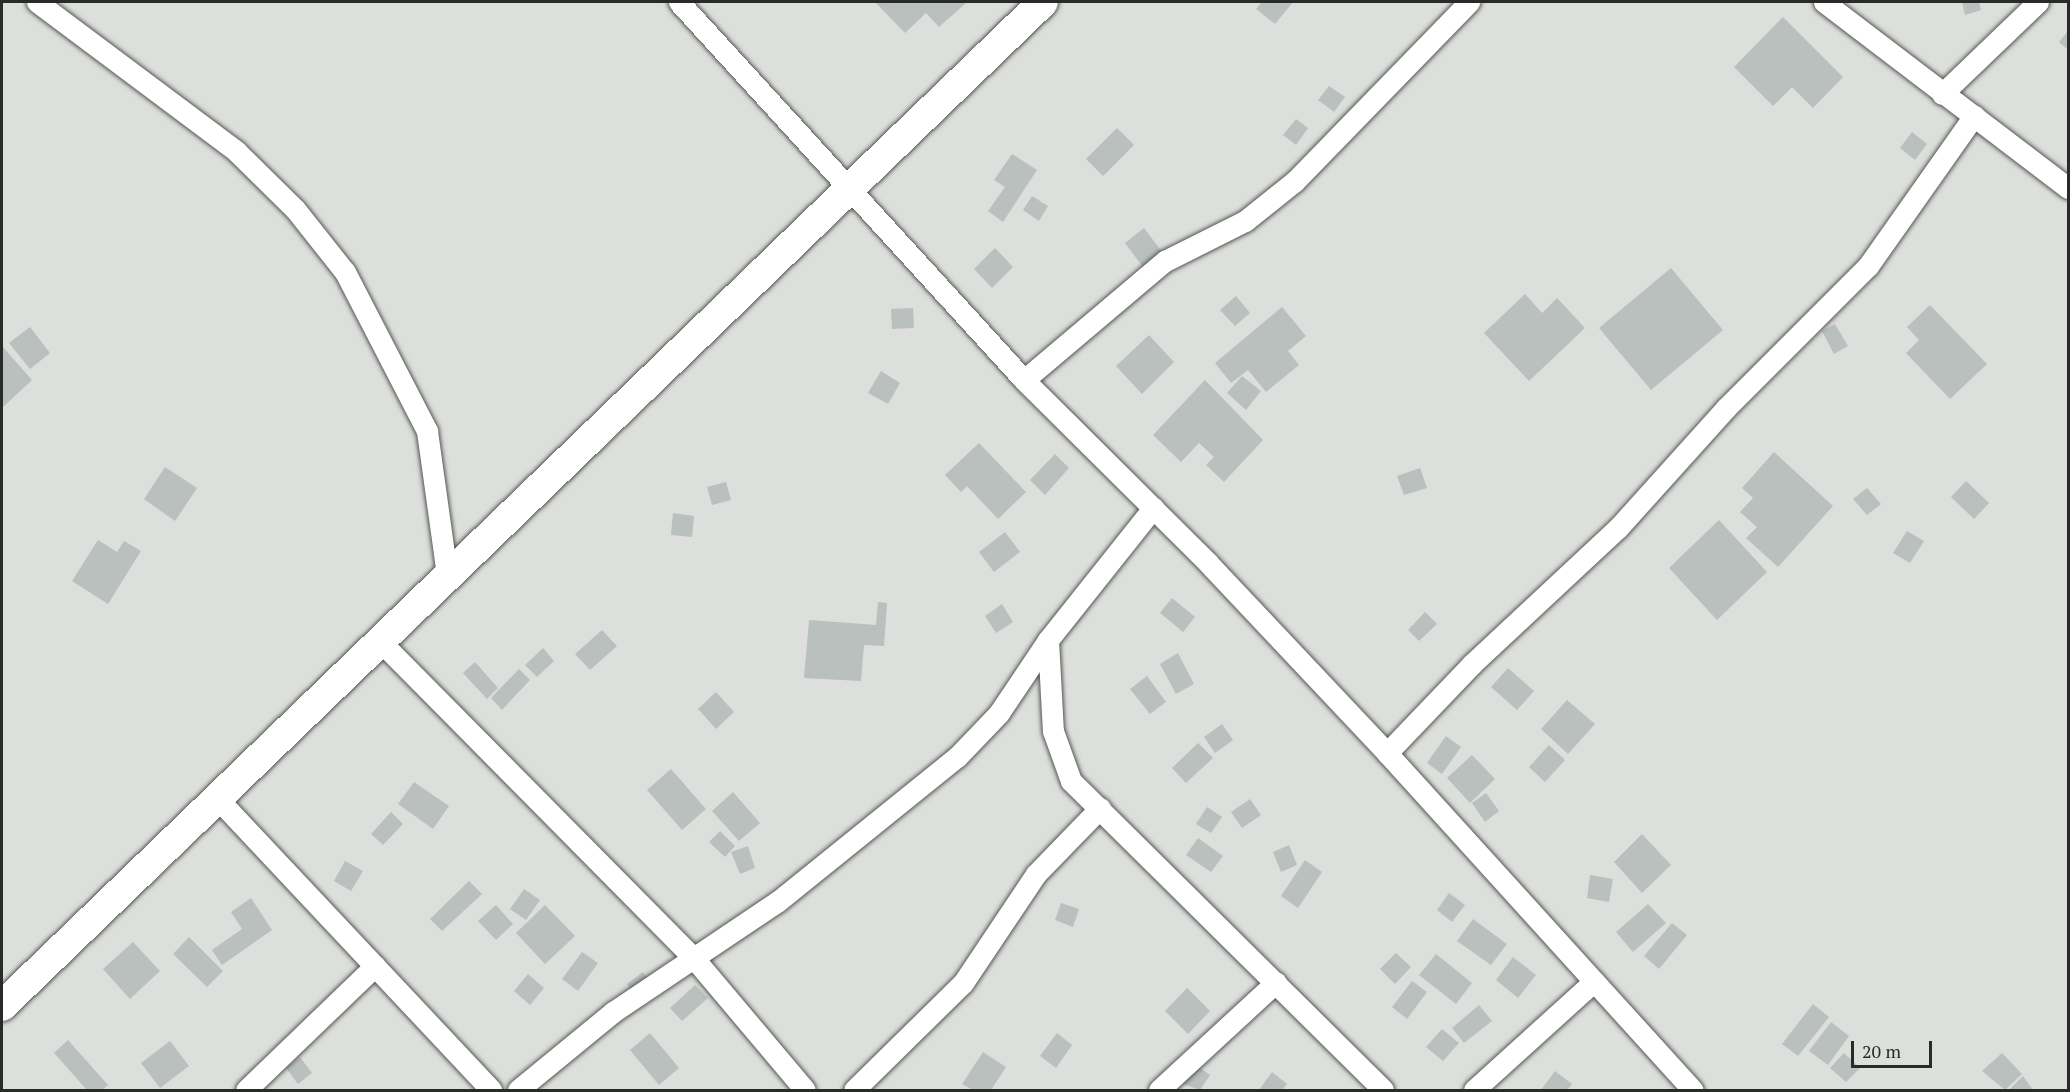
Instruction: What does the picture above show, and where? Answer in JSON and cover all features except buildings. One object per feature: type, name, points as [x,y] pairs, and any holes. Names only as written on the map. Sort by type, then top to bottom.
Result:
[{"type":"street","points":[[37,2],[236,151],[295,209],[345,272],[427,431],[447,575]]},
{"type":"street","points":[[679,2],[845,189],[1024,380],[1153,508],[1387,753],[1693,1090]]},
{"type":"street","points":[[2,1006],[845,189],[1043,2]]},
{"type":"street","points":[[1024,380],[1165,261],[1245,221],[1295,181],[1468,2]]},
{"type":"street","points":[[1824,2],[2068,188]]},
{"type":"street","points":[[1848,2],[1859,30]]},
{"type":"street","points":[[1942,94],[2038,2]]},
{"type":"street","points":[[1387,753],[1472,664],[1618,528],[1733,400],[1868,266],[1974,116]]},
{"type":"street","points":[[518,1090],[692,956],[777,902],[957,758],[999,713],[1048,640],[1153,508]]},
{"type":"street","points":[[379,640],[692,956],[805,1090]]},
{"type":"street","points":[[1048,640],[1058,757],[1071,781],[1383,1090]]},
{"type":"street","points":[[216,797],[491,1090]]},
{"type":"street","points":[[855,1090],[963,983],[1036,874],[1100,808]]},
{"type":"street","points":[[246,1090],[375,966]]},
{"type":"street","points":[[1474,1090],[1594,981]]},
{"type":"street","points":[[1159,1090],[1276,982]]}]
